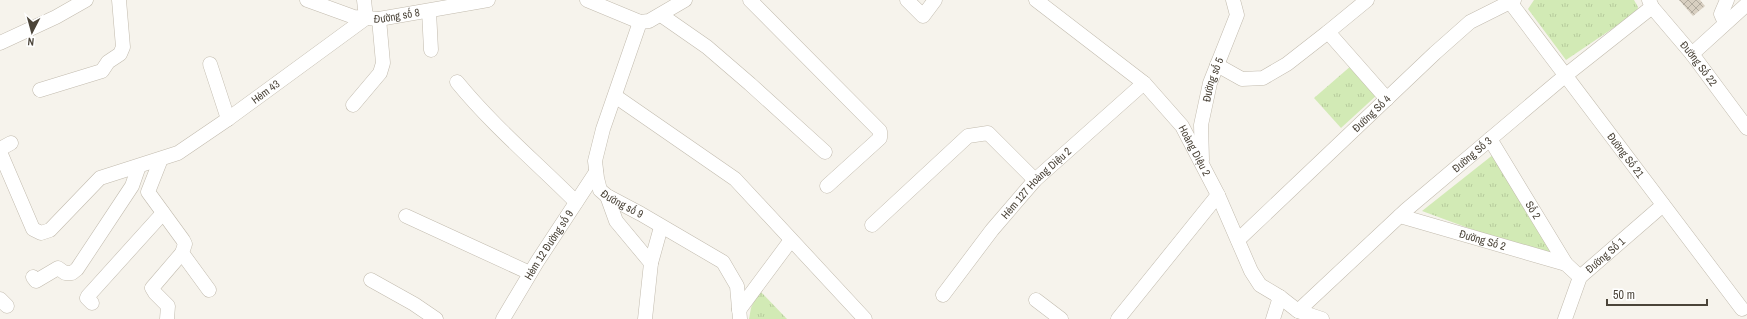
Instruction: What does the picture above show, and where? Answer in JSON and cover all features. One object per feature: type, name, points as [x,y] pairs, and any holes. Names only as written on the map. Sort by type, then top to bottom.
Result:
[{"type":"street","points":[[0,42],[56,16],[86,0]]},
{"type":"street","points":[[40,90],[102,71],[108,62],[120,54],[122,47],[119,0]]},
{"type":"street","name":"Đường số 8","points":[[307,0],[342,13],[373,19],[428,11],[454,3],[488,0]]},
{"type":"street","points":[[353,105],[380,73],[383,63],[373,19],[364,0]]},
{"type":"street","points":[[587,0],[640,22],[649,21],[685,0]]},
{"type":"street","points":[[750,0],[880,131],[880,138],[827,186]]},
{"type":"street","points":[[907,0],[923,16],[935,0]]},
{"type":"street","name":"Hoàng Diệu 2","points":[[1036,0],[1144,83],[1182,126],[1202,162],[1251,271],[1260,285],[1280,296],[1298,311],[1322,319]]},
{"type":"street","name":"Đường số 5","points":[[1202,162],[1201,125],[1210,82],[1237,15],[1232,0]]},
{"type":"street","points":[[1217,65],[1242,79],[1263,78],[1287,64],[1367,0]]},
{"type":"street","points":[[1725,23],[1721,14],[1727,0]]},
{"type":"street","name":"Đường Số 21","points":[[1512,1],[1741,310]]},
{"type":"street","name":"Đường Số 4","points":[[1238,240],[1470,22],[1512,1]]},
{"type":"street","name":"Đường Số 3","points":[[1298,311],[1400,216],[1651,3]]},
{"type":"street","name":"Đường Số 22","points":[[1651,3],[1692,54],[1747,128]]},
{"type":"street","points":[[1692,54],[1747,4]]},
{"type":"street","points":[[428,11],[431,50]]},
{"type":"street","points":[[661,15],[712,52],[750,84],[825,152]]},
{"type":"street","name":"Hẻm 43","points":[[0,152],[33,229],[41,233],[50,230],[100,178],[178,153],[373,19]]},
{"type":"street","name":"Đường số 9","points":[[640,22],[603,129],[595,161],[600,190],[607,196],[723,262],[737,286],[740,314]]},
{"type":"street","points":[[1328,32],[1387,99]]},
{"type":"street","points":[[210,64],[228,119]]},
{"type":"street","points":[[458,82],[479,108],[501,131],[576,202]]},
{"type":"street","name":"Hẻm 127 Hoàng Diệu 2","points":[[943,295],[992,230],[1035,180],[1144,83]]},
{"type":"street","points":[[615,96],[735,179],[865,319]]},
{"type":"street","points":[[872,225],[968,136],[988,133],[1035,180]]},
{"type":"street","name":"Số 2","points":[[1490,139],[1566,264],[1580,277]]},
{"type":"street","points":[[161,159],[148,191],[184,242],[182,253],[152,288],[168,306],[167,319]]},
{"type":"street","points":[[33,277],[36,281],[58,268],[65,273],[72,273],[77,269],[132,186],[139,166]]},
{"type":"street","name":"Hẻm 12 Đường số 9","points":[[503,319],[530,273],[596,172]]},
{"type":"street","points":[[1118,319],[1218,195]]},
{"type":"street","points":[[607,196],[616,221],[651,263]]},
{"type":"street","name":"Đường Số 1","points":[[1565,319],[1580,277],[1663,205]]},
{"type":"street","points":[[92,303],[87,298],[88,296],[163,213]]},
{"type":"street","points":[[406,216],[530,273]]},
{"type":"street","name":"Đường Số 2","points":[[1400,216],[1566,264]]},
{"type":"street","points":[[645,319],[651,263],[661,227]]},
{"type":"street","points":[[740,314],[791,240]]},
{"type":"street","points":[[182,253],[209,290]]},
{"type":"street","points":[[371,280],[414,304],[436,319]]},
{"type":"street","points":[[1273,319],[1280,296]]},
{"type":"street","points":[[1036,300],[1061,319]]},
{"type":"green space","points":[[1534,0],[1634,0],[1638,7],[1637,12],[1566,60],[1528,9]]},
{"type":"green space","points":[[1352,65],[1377,95],[1341,128],[1314,98]]},
{"type":"green space","points":[[1494,154],[1566,264],[1422,211]]},
{"type":"green space","points":[[759,290],[787,319],[749,319],[751,308]]},
{"type":"building","points":[[1679,0],[1700,0],[1705,6],[1693,16]]}]
